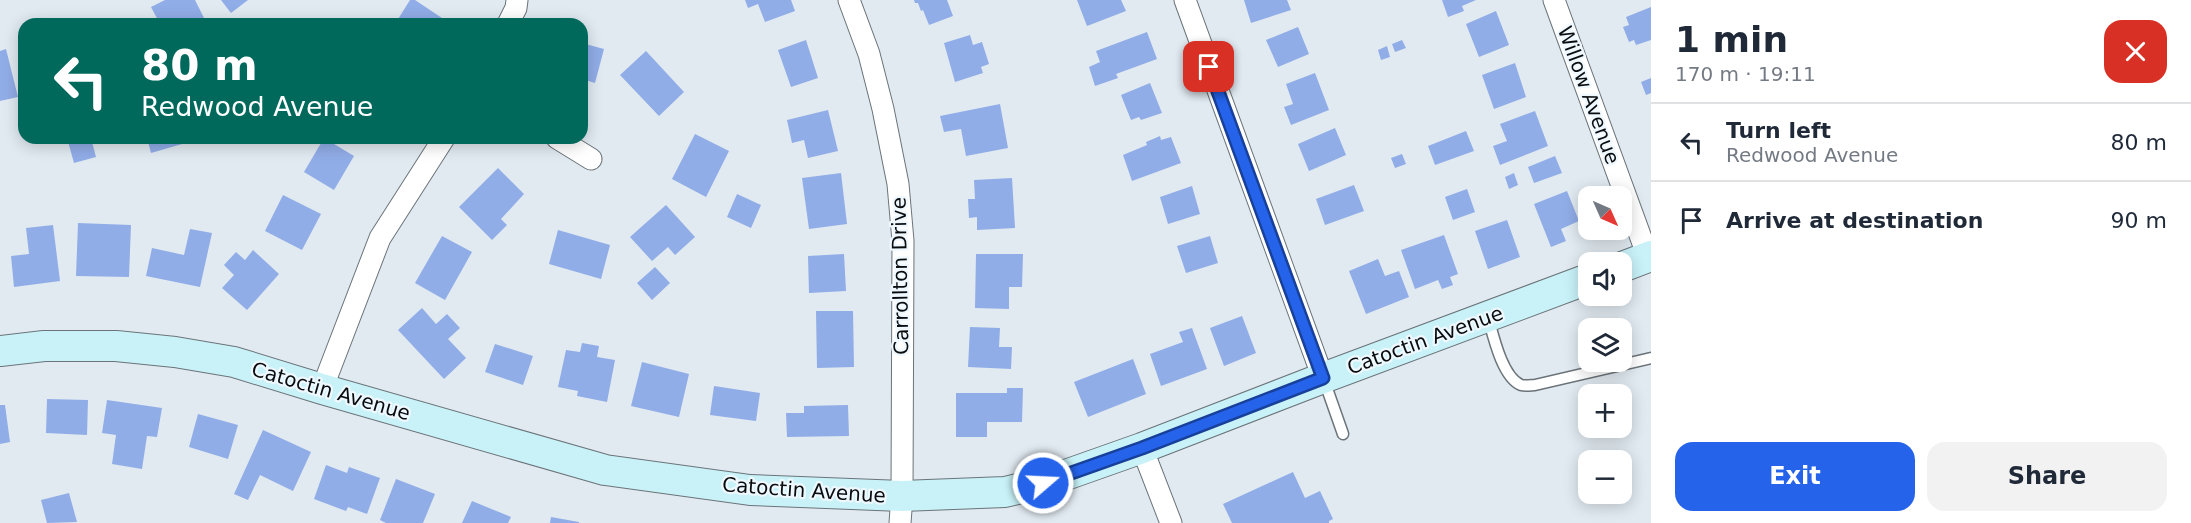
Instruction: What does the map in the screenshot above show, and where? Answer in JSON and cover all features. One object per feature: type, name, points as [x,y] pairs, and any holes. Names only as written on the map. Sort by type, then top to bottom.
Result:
[{"type":"street","points":[[511,18],[517,0]]},
{"type":"street","name":"Carrollton Drive","points":[[849,0],[869,54],[898,184],[903,241],[901,510]]},
{"type":"street","points":[[1185,0],[1323,378]]},
{"type":"street","name":"Willow Avenue","points":[[1554,0],[1640,260]]},
{"type":"street","points":[[322,389],[380,238],[440,144]]},
{"type":"street","points":[[567,144],[591,159]]},
{"type":"street","name":"Catoctin Avenue","points":[[0,351],[44,346],[116,346],[175,352],[234,362],[606,470],[901,510],[1043,483],[1142,448],[1578,283]]},
{"type":"street","points":[[1142,448],[1171,523]]},
{"type":"lane","points":[[1488,317],[1503,363],[1512,377],[1521,385],[1536,385],[1651,358]]},
{"type":"lane","points":[[1323,378],[1343,434]]},
{"type":"building","points":[[165,0],[195,0],[204,18],[157,18],[151,7]]},
{"type":"building","points":[[221,0],[248,0],[231,13]]},
{"type":"building","points":[[410,0],[415,0],[442,18],[399,18]]},
{"type":"building","points":[[745,0],[791,0],[795,11],[765,22],[758,4],[748,8]]},
{"type":"building","points":[[914,0],[947,0],[953,16],[929,25],[923,10],[921,11]]},
{"type":"building","points":[[1077,0],[1121,0],[1126,11],[1087,26]]},
{"type":"building","points":[[1244,0],[1287,0],[1291,10],[1251,23]]},
{"type":"building","points":[[1442,0],[1476,0],[1462,6],[1464,11],[1448,17]]},
{"type":"building","points":[[1651,7],[1651,40],[1636,45],[1634,40],[1629,42],[1623,27],[1629,25],[1626,17]]},
{"type":"building","points":[[1496,11],[1509,45],[1479,57],[1466,24]]},
{"type":"building","points":[[1298,27],[1309,54],[1278,67],[1266,40]]},
{"type":"building","points":[[1147,32],[1157,59],[1116,74],[1118,78],[1095,86],[1089,67],[1100,62],[1096,51]]},
{"type":"building","points":[[970,35],[973,45],[982,42],[989,64],[981,67],[983,73],[955,82],[944,43]]},
{"type":"building","points":[[806,40],[818,78],[791,87],[778,50]]},
{"type":"building","points":[[1402,40],[1406,48],[1395,52],[1392,44]]},
{"type":"building","points":[[588,45],[604,49],[595,83],[588,81]]},
{"type":"building","points":[[1387,46],[1390,57],[1381,60],[1378,50]]},
{"type":"building","points":[[6,49],[18,97],[0,101],[0,51]]},
{"type":"building","points":[[646,51],[684,92],[659,116],[620,75]]},
{"type":"building","points":[[1515,63],[1526,97],[1494,109],[1482,75]]},
{"type":"building","points":[[1315,73],[1329,110],[1291,125],[1284,107],[1293,104],[1286,84]]},
{"type":"building","points":[[1651,78],[1651,93],[1646,95],[1641,82]]},
{"type":"building","points":[[1150,83],[1162,113],[1141,120],[1139,117],[1131,120],[1121,95]]},
{"type":"building","points":[[1000,104],[1008,148],[966,156],[961,129],[944,132],[940,116]]},
{"type":"building","points":[[828,110],[838,151],[808,158],[804,140],[792,143],[787,120]]},
{"type":"building","points":[[1535,111],[1548,146],[1500,165],[1493,146],[1507,141],[1500,124]]},
{"type":"building","points":[[1335,128],[1346,155],[1309,171],[1298,144]]},
{"type":"building","points":[[1466,131],[1474,151],[1435,165],[1428,146]]},
{"type":"building","points":[[695,134],[729,151],[706,197],[672,179]]},
{"type":"building","points":[[1160,136],[1161,140],[1171,137],[1181,163],[1132,181],[1123,155],[1147,145],[1146,142]]},
{"type":"building","points":[[69,144],[93,144],[96,157],[74,163]]},
{"type":"building","points":[[149,144],[182,144],[151,153]]},
{"type":"building","points":[[320,144],[334,144],[354,156],[334,190],[304,172]]},
{"type":"building","points":[[1402,154],[1406,164],[1395,168],[1391,158]]},
{"type":"building","points":[[1555,156],[1562,173],[1534,183],[1528,167]]},
{"type":"building","points":[[498,168],[524,194],[501,219],[507,225],[492,240],[459,207]]},
{"type":"building","points":[[841,173],[847,224],[809,229],[802,178]]},
{"type":"building","points":[[1514,173],[1518,185],[1509,189],[1505,177]]},
{"type":"building","points":[[1012,178],[1015,228],[977,230],[977,217],[969,218],[968,199],[975,199],[974,180]]},
{"type":"building","points":[[1354,185],[1364,211],[1325,225],[1316,199]]},
{"type":"building","points":[[1192,186],[1200,214],[1168,224],[1160,197]]},
{"type":"building","points":[[1467,189],[1475,212],[1453,220],[1445,197]]},
{"type":"building","points":[[1567,191],[1578,221],[1561,229],[1566,241],[1551,247],[1534,204]]},
{"type":"building","points":[[737,194],[761,205],[751,228],[727,217]]},
{"type":"building","points":[[283,195],[321,214],[302,250],[265,231]]},
{"type":"building","points":[[666,205],[695,237],[675,255],[668,247],[652,261],[630,237]]},
{"type":"building","points":[[1507,220],[1520,257],[1488,269],[1475,231]]},
{"type":"building","points":[[78,223],[131,225],[129,277],[76,276]]},
{"type":"building","points":[[53,225],[60,281],[14,287],[11,256],[29,254],[26,228]]},
{"type":"building","points":[[190,229],[212,233],[200,287],[146,276],[152,248],[184,255]]},
{"type":"building","points":[[558,230],[610,245],[601,279],[549,264]]},
{"type":"building","points":[[1444,235],[1458,274],[1450,277],[1453,285],[1442,289],[1438,280],[1415,289],[1401,250]]},
{"type":"building","points":[[442,236],[472,252],[445,300],[415,283]]},
{"type":"building","points":[[1210,236],[1218,263],[1186,273],[1177,246]]},
{"type":"building","points":[[253,250],[279,274],[247,310],[222,288],[234,275],[224,265],[236,252],[245,260]]},
{"type":"building","points":[[844,254],[846,291],[809,293],[808,256]]},
{"type":"building","points":[[976,254],[1023,254],[1022,287],[1009,287],[1009,309],[975,308]]},
{"type":"building","points":[[1378,259],[1385,276],[1399,271],[1409,297],[1366,314],[1349,271]]},
{"type":"building","points":[[655,267],[670,283],[652,300],[637,283]]},
{"type":"building","points":[[422,308],[436,324],[447,314],[460,328],[448,339],[466,358],[444,379],[398,330]]},
{"type":"building","points":[[816,311],[853,311],[854,367],[817,368]]},
{"type":"building","points":[[1242,316],[1256,353],[1224,366],[1210,328]]},
{"type":"building","points":[[970,327],[1000,328],[999,347],[1012,347],[1011,369],[968,367]]},
{"type":"building","points":[[1192,328],[1207,369],[1161,386],[1150,354],[1183,342],[1179,332]]},
{"type":"building","points":[[582,343],[599,346],[597,357],[615,360],[607,402],[577,396],[578,391],[558,387],[566,350],[580,352]]},
{"type":"building","points":[[495,344],[533,356],[523,385],[485,372]]},
{"type":"building","points":[[1133,359],[1146,394],[1088,417],[1074,382]]},
{"type":"building","points":[[642,362],[689,374],[679,417],[631,406]]},
{"type":"building","points":[[714,386],[760,393],[756,421],[710,415]]},
{"type":"building","points":[[1007,388],[1023,388],[1022,422],[987,422],[987,437],[956,437],[956,393],[1007,393]]},
{"type":"building","points":[[47,399],[88,400],[87,435],[46,433]]},
{"type":"building","points":[[107,400],[162,408],[157,437],[147,436],[142,469],[112,464],[116,435],[102,433]]},
{"type":"building","points":[[0,405],[5,405],[10,442],[0,444]]},
{"type":"building","points":[[848,405],[849,436],[787,437],[786,413],[804,413],[804,406]]},
{"type":"building","points":[[198,414],[238,425],[228,459],[189,447]]},
{"type":"building","points":[[263,430],[311,452],[293,491],[260,475],[248,500],[234,494]]},
{"type":"building","points":[[326,465],[347,473],[349,467],[380,478],[367,514],[348,507],[346,511],[314,499]]},
{"type":"building","points":[[1293,472],[1305,498],[1320,491],[1333,519],[1329,523],[1232,523],[1223,504]]},
{"type":"building","points":[[396,479],[435,494],[423,523],[386,523],[380,520]]},
{"type":"building","points":[[69,493],[77,522],[47,523],[41,500]]},
{"type":"building","points":[[472,501],[511,517],[508,523],[462,523]]},
{"type":"building","points":[[551,517],[579,522],[579,523],[550,523]]},
{"type":"route","points":[[1043,483],[1142,448],[1323,378],[1209,67]]}]
